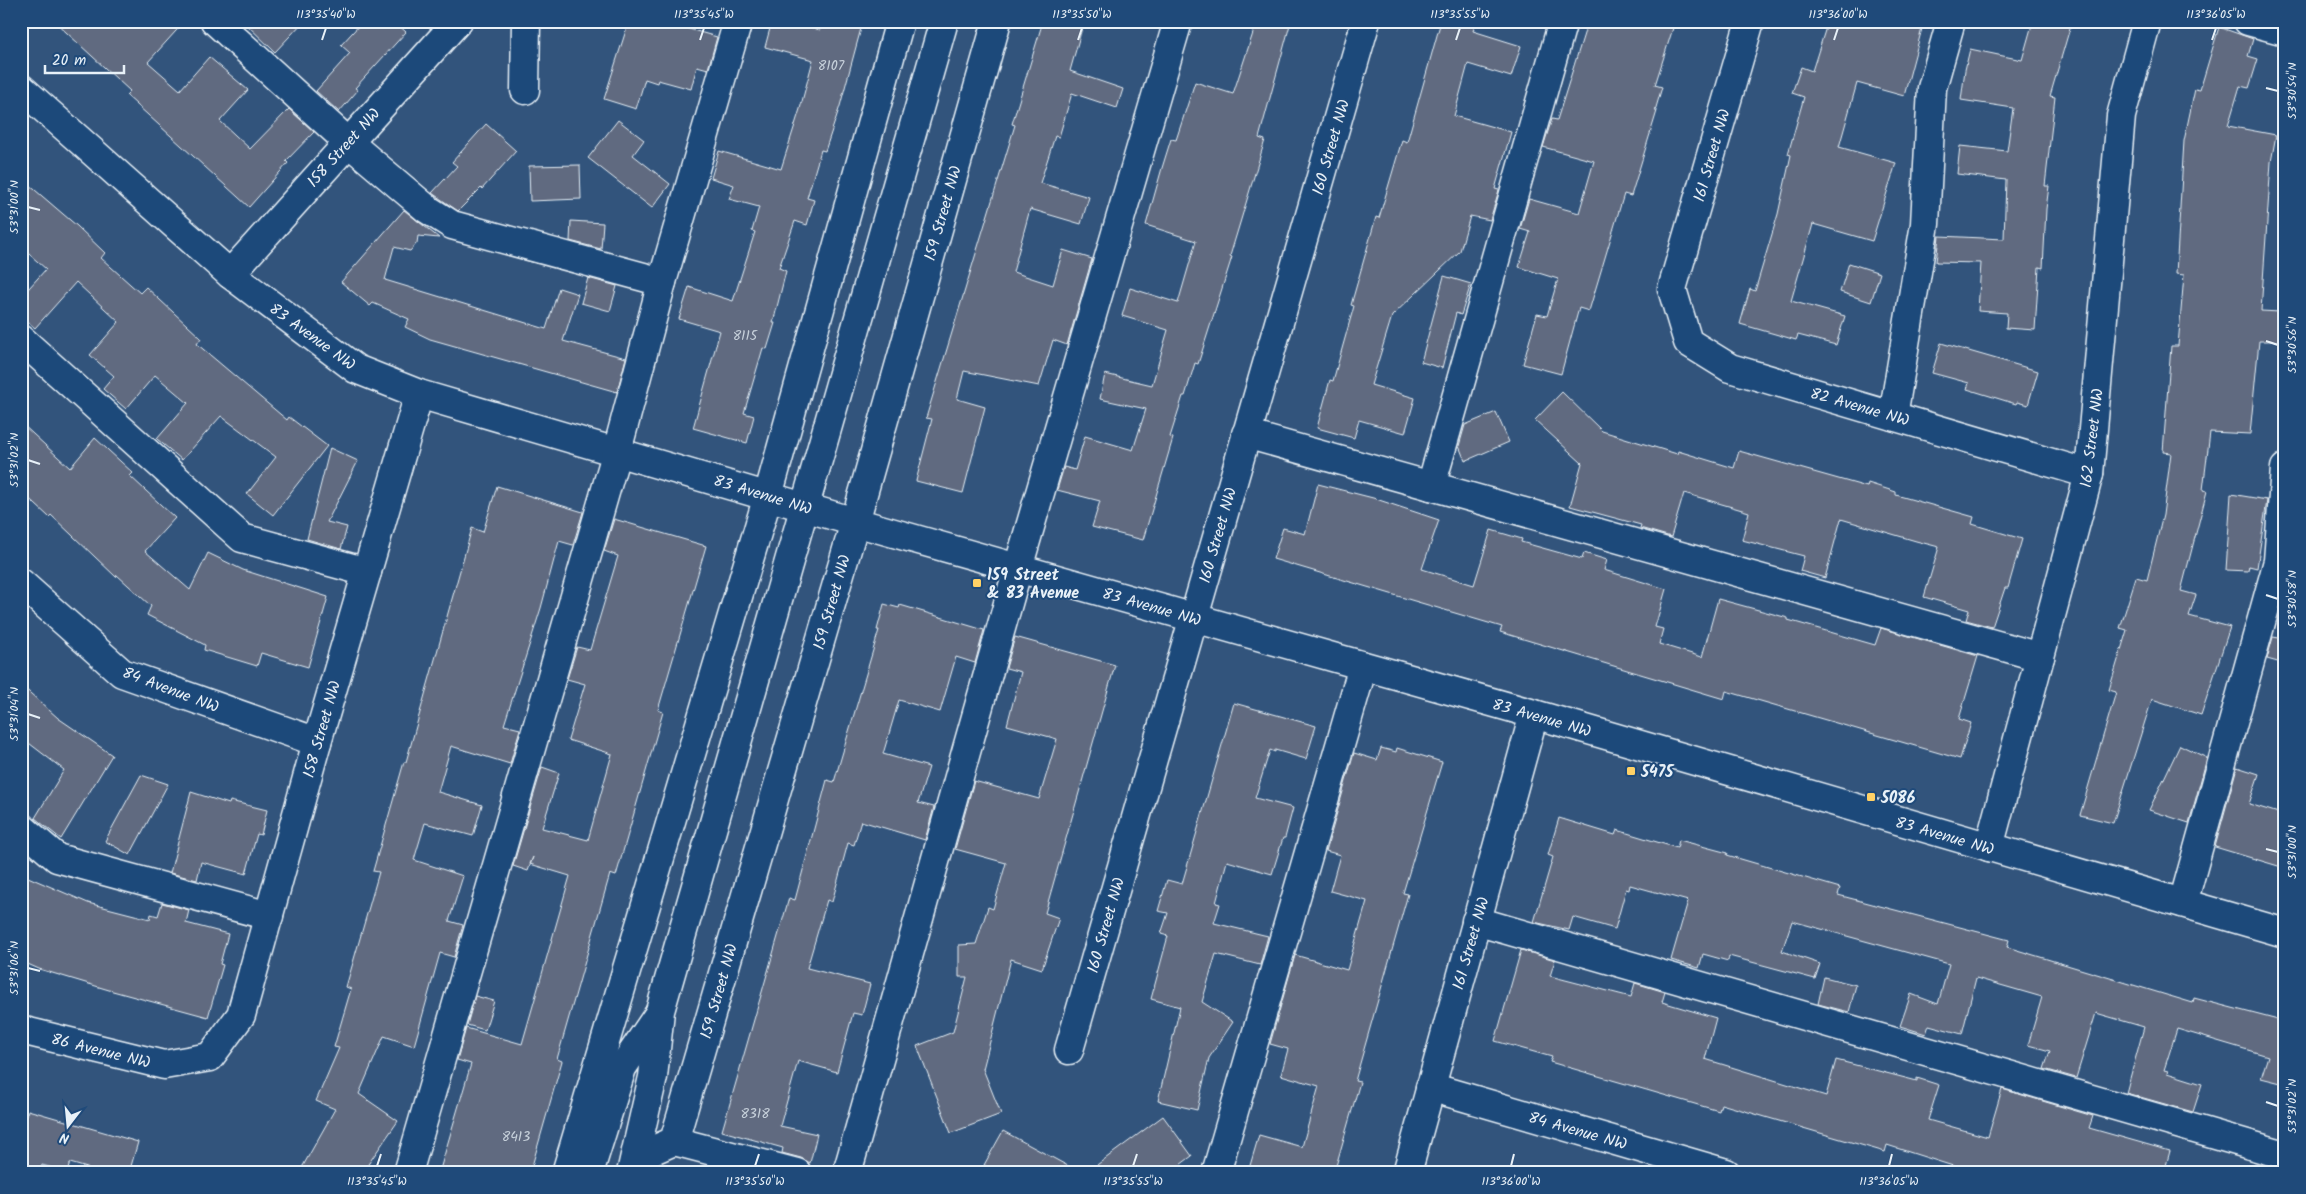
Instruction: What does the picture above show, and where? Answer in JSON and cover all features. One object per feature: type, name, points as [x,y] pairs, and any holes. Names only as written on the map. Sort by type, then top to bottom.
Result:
[{"type":"street","points":[[215,21],[348,142],[427,209],[452,225],[662,282]]},
{"type":"street","name":"158 Street NW","points":[[230,274],[458,21]]},
{"type":"street","points":[[525,90],[526,21]]},
{"type":"street","points":[[408,1173],[617,451],[662,282],[738,21]]},
{"type":"street","points":[[566,1173],[768,496],[900,21]]},
{"type":"street","points":[[633,1165],[652,1077],[660,1012],[944,21]]},
{"type":"street","name":"159 Street NW","points":[[674,1141],[855,522],[997,21]]},
{"type":"street","points":[[847,1173],[1018,568],[1178,21]]},
{"type":"street","name":"160 Street NW","points":[[1069,1050],[1366,21]]},
{"type":"street","points":[[1431,486],[1563,21]]},
{"type":"street","name":"161 Street NW","points":[[1672,290],[1750,21]]},
{"type":"street","points":[[1893,416],[1925,224],[1932,88],[1951,21]]},
{"type":"street","name":"162 Street NW","points":[[1989,847],[2090,474],[2121,116],[2147,21]]},
{"type":"street","points":[[2248,21],[2285,31]]},
{"type":"street","name":"83 Avenue NW","points":[[21,88],[230,274],[356,369],[419,394],[855,522],[1534,714],[2285,933]]},
{"type":"street","name":"82 Avenue NW","points":[[1672,290],[1688,342],[1730,368],[2090,474]]},
{"type":"street","points":[[21,339],[242,538],[367,572]]},
{"type":"street","name":"158 Street NW","points":[[210,1057],[241,1016],[317,742],[419,394]]},
{"type":"street","points":[[1246,434],[2040,657]]},
{"type":"street","points":[[2183,904],[2278,561],[2285,468]]},
{"type":"street","name":"84 Avenue NW","points":[[21,583],[122,673],[317,742]]},
{"type":"street","points":[[1216,1173],[1363,666]]},
{"type":"street","name":"161 Street NW","points":[[1407,1173],[1534,714]]},
{"type":"street","points":[[21,827],[57,858],[268,916]]},
{"type":"street","points":[[1476,921],[2285,1154]]},
{"type":"street","points":[[589,1173],[622,1068],[660,1012]]},
{"type":"street","name":"86 Avenue NW","points":[[21,1030],[164,1066],[210,1057]]},
{"type":"street","name":"84 Avenue NW","points":[[1430,1087],[1726,1173]]},
{"type":"street","points":[[633,1165],[674,1141],[797,1173]]},
{"type":"building","points":[[54,21],[185,21],[148,62],[180,90],[209,57],[248,90],[220,121],[250,149],[289,109],[314,132],[286,161],[288,163],[249,207],[126,95],[130,91]]},
{"type":"building","points":[[243,21],[304,21],[275,52]]},
{"type":"building","points":[[363,21],[394,21],[406,32],[355,88],[358,90],[339,112],[316,91],[350,53],[341,45]]},
{"type":"building","points":[[629,21],[661,21],[717,37],[708,69],[697,66],[691,89],[658,80],[657,83],[645,79],[636,109],[604,99]]},
{"type":"building","points":[[772,21],[787,21],[820,30],[822,21],[863,21],[840,106],[825,151],[821,150],[807,198],[814,200],[807,225],[795,221],[779,268],[786,271],[773,323],[775,323],[767,349],[763,348],[744,413],[754,416],[747,443],[693,428],[720,331],[679,319],[689,287],[733,301],[755,232],[752,231],[759,207],[729,199],[734,185],[711,178],[719,151],[781,169],[800,109],[813,60],[765,47]]},
{"type":"building","points":[[1043,21],[1084,21],[1070,71],[1123,89],[1117,108],[1072,93],[1059,137],[1055,136],[1040,183],[1089,197],[1081,224],[1030,209],[1013,272],[1053,285],[1063,250],[1092,259],[1067,345],[1053,340],[1039,386],[964,371],[957,399],[985,407],[963,493],[916,481],[932,419],[926,418],[1015,125],[1012,124]]},
{"type":"building","points":[[1257,21],[1291,21],[1259,138],[1265,140],[1230,256],[1232,257],[1198,364],[1195,363],[1170,437],[1173,438],[1143,540],[1092,527],[1100,501],[1057,490],[1064,467],[1075,470],[1085,436],[1133,450],[1146,409],[1100,399],[1105,374],[1152,385],[1168,330],[1122,316],[1130,288],[1178,303],[1196,241],[1146,225],[1162,168],[1171,139],[1176,140],[1195,82],[1233,94]]},
{"type":"building","points":[[1441,21],[1476,21],[1473,31],[1521,46],[1511,77],[1468,64],[1454,116],[1511,132],[1495,189],[1499,190],[1490,220],[1470,216],[1460,251],[1392,316],[1371,385],[1415,398],[1405,433],[1359,420],[1354,438],[1317,428],[1330,380],[1333,381],[1354,306],[1351,305],[1376,217],[1379,218],[1402,140],[1407,142]]},
{"type":"building","points":[[1588,21],[1650,21],[1673,28],[1655,85],[1662,87],[1655,111],[1657,111],[1631,196],[1624,194],[1589,311],[1579,308],[1561,374],[1523,364],[1537,314],[1547,316],[1558,279],[1519,267],[1530,232],[1520,229],[1529,199],[1579,213],[1594,161],[1543,147],[1552,119],[1557,120]]},
{"type":"building","points":[[1828,21],[1924,21],[1904,96],[1857,83],[1839,147],[1896,163],[1872,241],[1813,224],[1791,301],[1845,316],[1836,345],[1798,335],[1796,340],[1740,324],[1750,289],[1755,291],[1778,214],[1791,155],[1788,154],[1804,97],[1792,93],[1801,67],[1812,71]]},
{"type":"building","points":[[2033,21],[2072,21],[2050,96],[2055,97],[2045,186],[2049,186],[2043,268],[2039,267],[2035,330],[2006,328],[2007,313],[1978,311],[1981,263],[1936,262],[1939,236],[2004,239],[2006,180],[1957,174],[1960,146],[2007,151],[2013,108],[1961,100],[1970,49],[2022,60]]},
{"type":"building","points":[[2219,27],[2253,39],[2248,56],[2258,59],[2249,88],[2240,86],[2228,126],[2276,135],[2271,162],[2261,311],[2280,312],[2279,341],[2259,341],[2250,434],[2210,432],[2203,490],[2207,491],[2181,591],[2196,595],[2189,616],[2230,627],[2201,715],[2152,699],[2113,823],[2080,815],[2116,692],[2109,690],[2127,630],[2120,628],[2136,577],[2147,580],[2163,515],[2171,453],[2163,452],[2171,346],[2178,346],[2184,275],[2176,274],[2184,141],[2195,89],[2200,90]]},
{"type":"building","points":[[618,120],[644,140],[633,155],[670,184],[652,208],[588,158]]},
{"type":"building","points":[[486,124],[516,151],[482,189],[458,211],[432,193],[457,166],[452,162]]},
{"type":"building","points":[[580,165],[581,199],[530,201],[529,166]]},
{"type":"building","points":[[21,178],[105,253],[101,258],[140,293],[146,287],[201,338],[197,344],[287,420],[289,417],[327,446],[273,515],[247,494],[276,457],[221,416],[182,460],[157,439],[188,403],[155,375],[126,409],[103,389],[114,376],[90,355],[119,322],[76,282],[35,328],[21,316],[21,297],[46,269],[21,247]]},
{"type":"building","points":[[404,210],[439,238],[418,236],[417,243],[410,251],[394,247],[385,280],[546,329],[559,288],[578,294],[563,341],[626,358],[617,392],[430,339],[405,327],[409,319],[373,303],[370,306],[341,282]]},
{"type":"building","points":[[571,221],[603,223],[601,249],[570,241]]},
{"type":"building","points":[[1849,263],[1880,273],[1871,302],[1840,292]]},
{"type":"building","points":[[1444,276],[1471,284],[1461,315],[1456,313],[1442,368],[1421,362]]},
{"type":"building","points":[[588,278],[617,286],[610,311],[581,303]]},
{"type":"building","points":[[1941,343],[2038,371],[2028,405],[2017,402],[2016,404],[1967,389],[1969,383],[1932,373]]},
{"type":"building","points":[[1562,392],[1602,431],[1677,454],[1678,451],[1734,468],[1739,451],[1867,487],[1868,483],[1896,492],[1896,495],[1974,517],[1972,524],[2022,539],[2008,588],[2005,588],[1992,627],[1966,620],[1969,610],[1924,597],[1939,547],[1841,519],[1825,578],[1800,571],[1804,556],[1742,540],[1749,512],[1684,493],[1671,537],[1640,528],[1641,525],[1570,506],[1582,463],[1535,420]]},
{"type":"building","points":[[1496,412],[1509,442],[1465,461],[1459,446],[1465,425]]},
{"type":"building","points":[[21,423],[70,468],[95,438],[133,473],[130,476],[175,518],[145,551],[190,590],[208,553],[243,570],[328,597],[308,667],[261,653],[257,666],[204,650],[205,645],[147,615],[151,606],[117,575],[116,577],[51,515],[49,517],[21,491]]},
{"type":"building","points":[[330,448],[358,461],[327,522],[347,527],[341,549],[307,539]]},
{"type":"building","points":[[1318,484],[1373,498],[1439,520],[1422,569],[1474,585],[1491,530],[1522,539],[1521,542],[1582,559],[1584,553],[1607,560],[1604,570],[1666,589],[1655,627],[1663,629],[1659,644],[1702,657],[1718,599],[1875,645],[1881,628],[1978,656],[1959,719],[1971,723],[1960,759],[1726,691],[1724,699],[1500,632],[1502,627],[1273,559],[1283,528],[1305,534]]},
{"type":"building","points":[[497,486],[583,512],[573,545],[559,541],[541,608],[504,725],[520,729],[510,764],[451,746],[438,792],[482,805],[473,836],[425,823],[414,860],[463,876],[449,921],[463,925],[454,957],[440,953],[414,1046],[384,1036],[359,1094],[398,1121],[362,1173],[299,1173],[335,1109],[316,1101],[339,1048],[334,1047],[351,989],[346,987],[379,872],[373,871],[472,528],[483,532]]},
{"type":"building","points":[[2231,494],[2267,500],[2257,568],[2249,566],[2248,571],[2226,570]]},
{"type":"building","points":[[614,519],[706,546],[658,710],[663,712],[616,876],[610,874],[557,1059],[562,1061],[530,1173],[439,1173],[471,1064],[457,1060],[466,1028],[522,1044],[570,876],[530,864],[528,871],[513,866],[542,767],[559,773],[542,828],[588,840],[612,754],[568,740],[585,684],[567,679],[577,647],[590,650],[618,556],[604,551]]},
{"type":"building","points":[[884,604],[899,608],[900,605],[984,630],[975,663],[956,657],[940,712],[899,700],[883,754],[929,767],[918,803],[934,807],[925,840],[861,821],[854,845],[848,843],[832,902],[827,900],[807,968],[870,984],[862,1015],[853,1013],[837,1072],[798,1061],[780,1126],[817,1134],[810,1163],[801,1158],[782,1153],[783,1148],[722,1131],[789,898],[795,900],[827,780],[834,782],[879,630],[877,630]]},
{"type":"building","points":[[1015,637],[1115,665],[1045,913],[1059,918],[1042,969],[1011,959],[983,1069],[1001,1114],[951,1133],[917,1046],[953,1032],[967,977],[959,977],[959,945],[976,944],[988,907],[993,909],[1006,863],[955,849],[974,781],[1039,799],[1057,739],[1007,725],[1021,672],[1006,668]]},
{"type":"building","points":[[2273,637],[2285,639],[2285,664],[2267,659]]},
{"type":"building","points":[[21,685],[58,718],[112,755],[61,839],[35,818],[64,770],[21,737]]},
{"type":"building","points":[[1234,703],[1316,726],[1306,759],[1270,750],[1255,798],[1293,808],[1272,874],[1227,861],[1216,903],[1220,904],[1214,923],[1268,936],[1260,965],[1216,954],[1202,1002],[1233,1022],[1209,1058],[1197,1110],[1158,1101],[1180,1007],[1151,999],[1168,936],[1161,934],[1168,913],[1158,911],[1167,880],[1182,884]]},
{"type":"building","points":[[2180,745],[2207,758],[2189,823],[2149,810]]},
{"type":"building","points":[[1381,748],[1396,752],[1397,748],[1442,762],[1403,893],[1408,894],[1355,1081],[1360,1082],[1334,1173],[1263,1173],[1249,1169],[1259,1135],[1302,1147],[1319,1086],[1281,1075],[1288,1049],[1270,1044],[1295,955],[1347,970],[1367,901],[1330,891],[1340,855],[1326,851],[1354,753],[1377,760]]},
{"type":"building","points":[[2237,767],[2259,774],[2249,804],[2285,815],[2285,868],[2215,847]]},
{"type":"building","points":[[141,775],[168,784],[130,855],[105,841]]},
{"type":"building","points":[[191,792],[229,804],[230,801],[267,810],[261,835],[257,834],[246,874],[201,862],[197,880],[170,873]]},
{"type":"building","points":[[1559,818],[1615,835],[1617,830],[1677,848],[1679,840],[1728,853],[1727,855],[1840,888],[1838,895],[2009,940],[2007,947],[2193,1003],[2194,998],[2278,1020],[2279,1017],[2285,1018],[2285,1084],[2261,1078],[2268,1056],[2177,1029],[2164,1070],[2168,1071],[2167,1073],[2202,1084],[2193,1112],[2126,1093],[2144,1027],[2096,1013],[2076,1078],[2044,1069],[2050,1051],[2028,1045],[2042,997],[1976,978],[1962,1034],[1929,1025],[1926,1034],[1900,1026],[1911,994],[1938,1004],[1949,964],[1792,921],[1782,951],[1820,964],[1815,979],[1729,956],[1728,961],[1703,954],[1699,968],[1671,960],[1688,901],[1630,885],[1629,890],[1626,889],[1615,929],[1573,917],[1569,930],[1534,922],[1553,857],[1548,855]]},
{"type":"building","points":[[21,874],[88,903],[150,919],[151,914],[158,916],[162,903],[189,910],[186,923],[228,934],[220,964],[223,965],[208,1017],[109,990],[39,969],[21,961]]},
{"type":"building","points":[[1521,950],[1555,960],[1550,976],[1631,997],[1635,983],[1665,992],[1662,1002],[1716,1018],[1705,1059],[1826,1096],[1836,1060],[1917,1081],[1917,1078],[1939,1085],[1928,1120],[1988,1137],[2002,1089],[2093,1116],[2089,1128],[2170,1151],[2164,1173],[1975,1173],[1887,1145],[1885,1152],[1721,1104],[1719,1111],[1550,1062],[1552,1057],[1495,1041]]},
{"type":"building","points":[[1824,977],[1856,985],[1849,1012],[1818,1004]]},
{"type":"building","points":[[475,996],[494,1001],[485,1030],[467,1025]]},
{"type":"building","points":[[28,1110],[138,1142],[129,1173],[104,1173],[70,1163],[67,1172],[42,1165],[40,1173],[21,1173],[21,1136]]},
{"type":"building","points":[[1163,1116],[1192,1156],[1169,1173],[1086,1173]]},
{"type":"building","points":[[1003,1131],[1081,1173],[999,1173],[984,1165]]},
{"type":"place","name":"159 Street & 83 Avenue","points":[[977,583]]},
{"type":"place","name":"5475","points":[[1631,771]]},
{"type":"place","name":"5086","points":[[1871,797]]}]
